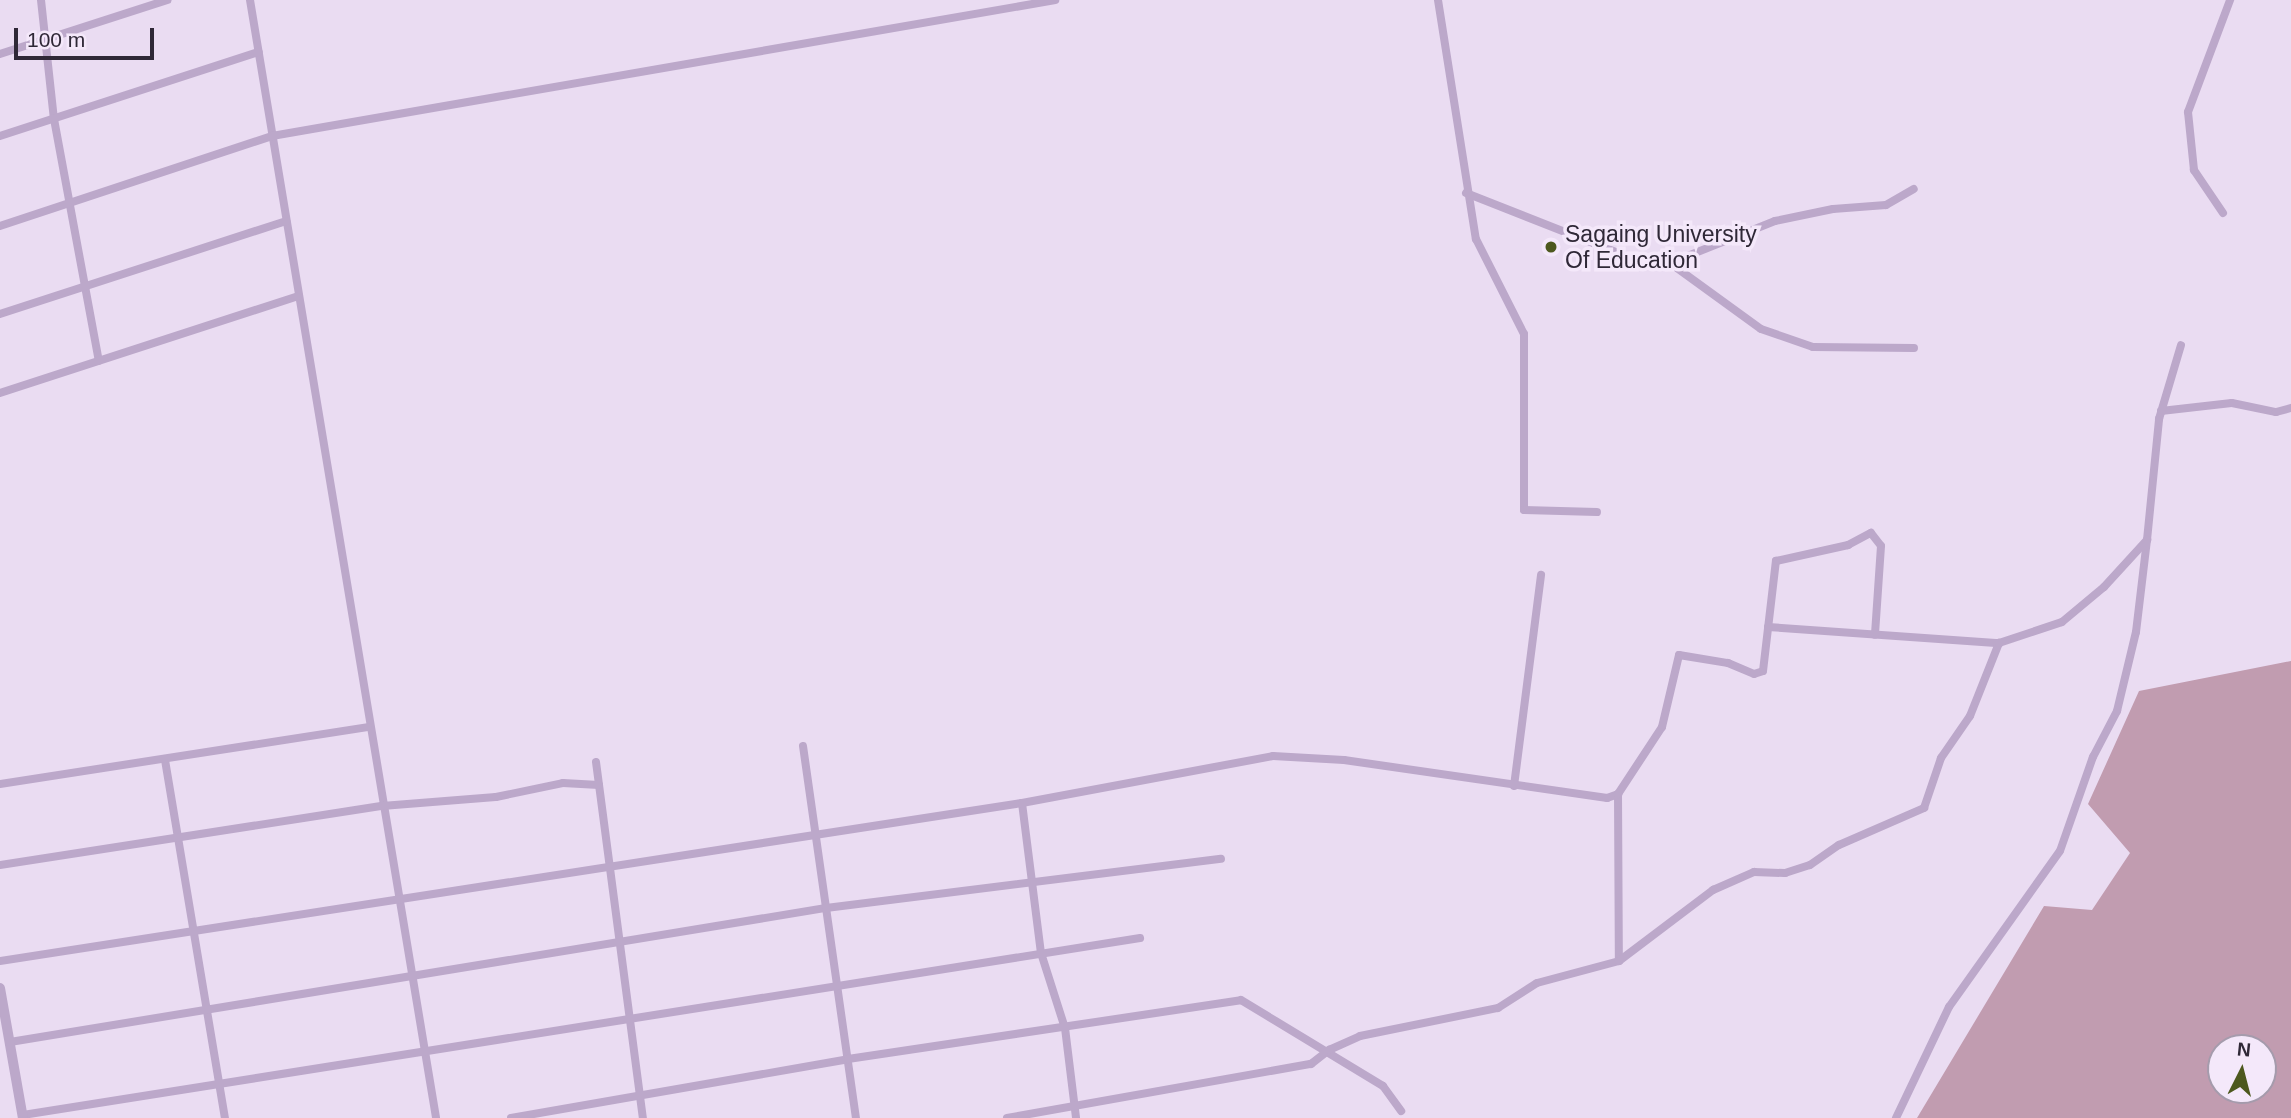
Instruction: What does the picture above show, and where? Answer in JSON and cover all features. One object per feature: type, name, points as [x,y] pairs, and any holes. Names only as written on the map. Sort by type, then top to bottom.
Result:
[{"type":"street","points":[[41,0],[48,38],[54,118],[99,360]]},
{"type":"street","points":[[0,54],[167,0]]},
{"type":"street","points":[[250,0],[368,727],[436,1118]]},
{"type":"street","points":[[0,226],[272,136],[1055,0]]},
{"type":"street","points":[[1438,0],[1466,193],[1476,239],[1524,334],[1524,510],[1597,512]]},
{"type":"street","points":[[2223,213],[2194,170],[2188,112],[2230,0]]},
{"type":"street","points":[[0,136],[259,52]]},
{"type":"street","points":[[1466,193],[1641,262],[1670,263],[1775,221],[1833,209],[1886,205],[1914,189]]},
{"type":"street","points":[[0,314],[286,221]]},
{"type":"street","points":[[1670,263],[1761,329],[1813,347],[1914,348]]},
{"type":"street","points":[[0,393],[298,296]]},
{"type":"street","points":[[1896,1118],[1949,1007],[2060,851],[2093,757],[2117,711],[2136,632],[2161,411],[2181,345]]},
{"type":"street","points":[[2161,411],[2232,403],[2276,412],[2291,408]]},
{"type":"street","points":[[1619,961],[1618,794],[1662,727],[1679,655],[1728,663],[1754,674],[1763,671],[1776,561],[1848,545],[1871,533],[1881,546],[1875,635]]},
{"type":"street","points":[[1768,627],[1999,643],[2062,622],[2104,587],[2147,540]]},
{"type":"street","points":[[1514,786],[1541,575]]},
{"type":"street","points":[[1007,1118],[1311,1064],[1329,1050],[1360,1036],[1498,1008],[1537,984],[1619,961],[1713,890],[1754,872],[1785,873],[1810,865],[1839,845],[1924,808],[1941,758],[1970,716],[1999,643]]},
{"type":"street","points":[[0,784],[368,727]]},
{"type":"street","points":[[803,746],[856,1118]]},
{"type":"street","points":[[0,961],[397,900],[609,864],[1022,803],[1273,756],[1344,760],[1607,798],[1618,794]]},
{"type":"street","points":[[165,760],[181,836],[225,1118]]},
{"type":"street","points":[[596,762],[643,1118]]},
{"type":"street","points":[[0,865],[382,806],[496,797],[563,783],[599,785]]},
{"type":"street","points":[[1022,803],[1041,953],[1065,1028],[1076,1118]]},
{"type":"street","points":[[9,1042],[410,974],[619,943],[826,908],[1221,859]]},
{"type":"street","points":[[0,988],[23,1116],[1140,938]]},
{"type":"street","points":[[511,1118],[639,1098],[848,1059],[1241,1000],[1329,1050],[1383,1086],[1401,1111]]},
{"type":"shaded area","points":[[2291,661],[2291,1118],[1917,1118],[2044,906],[2092,910],[2130,853],[2088,804],[2139,691]]},
{"type":"place","name":"Sagaing University Of Education","points":[[1551,247]]}]
